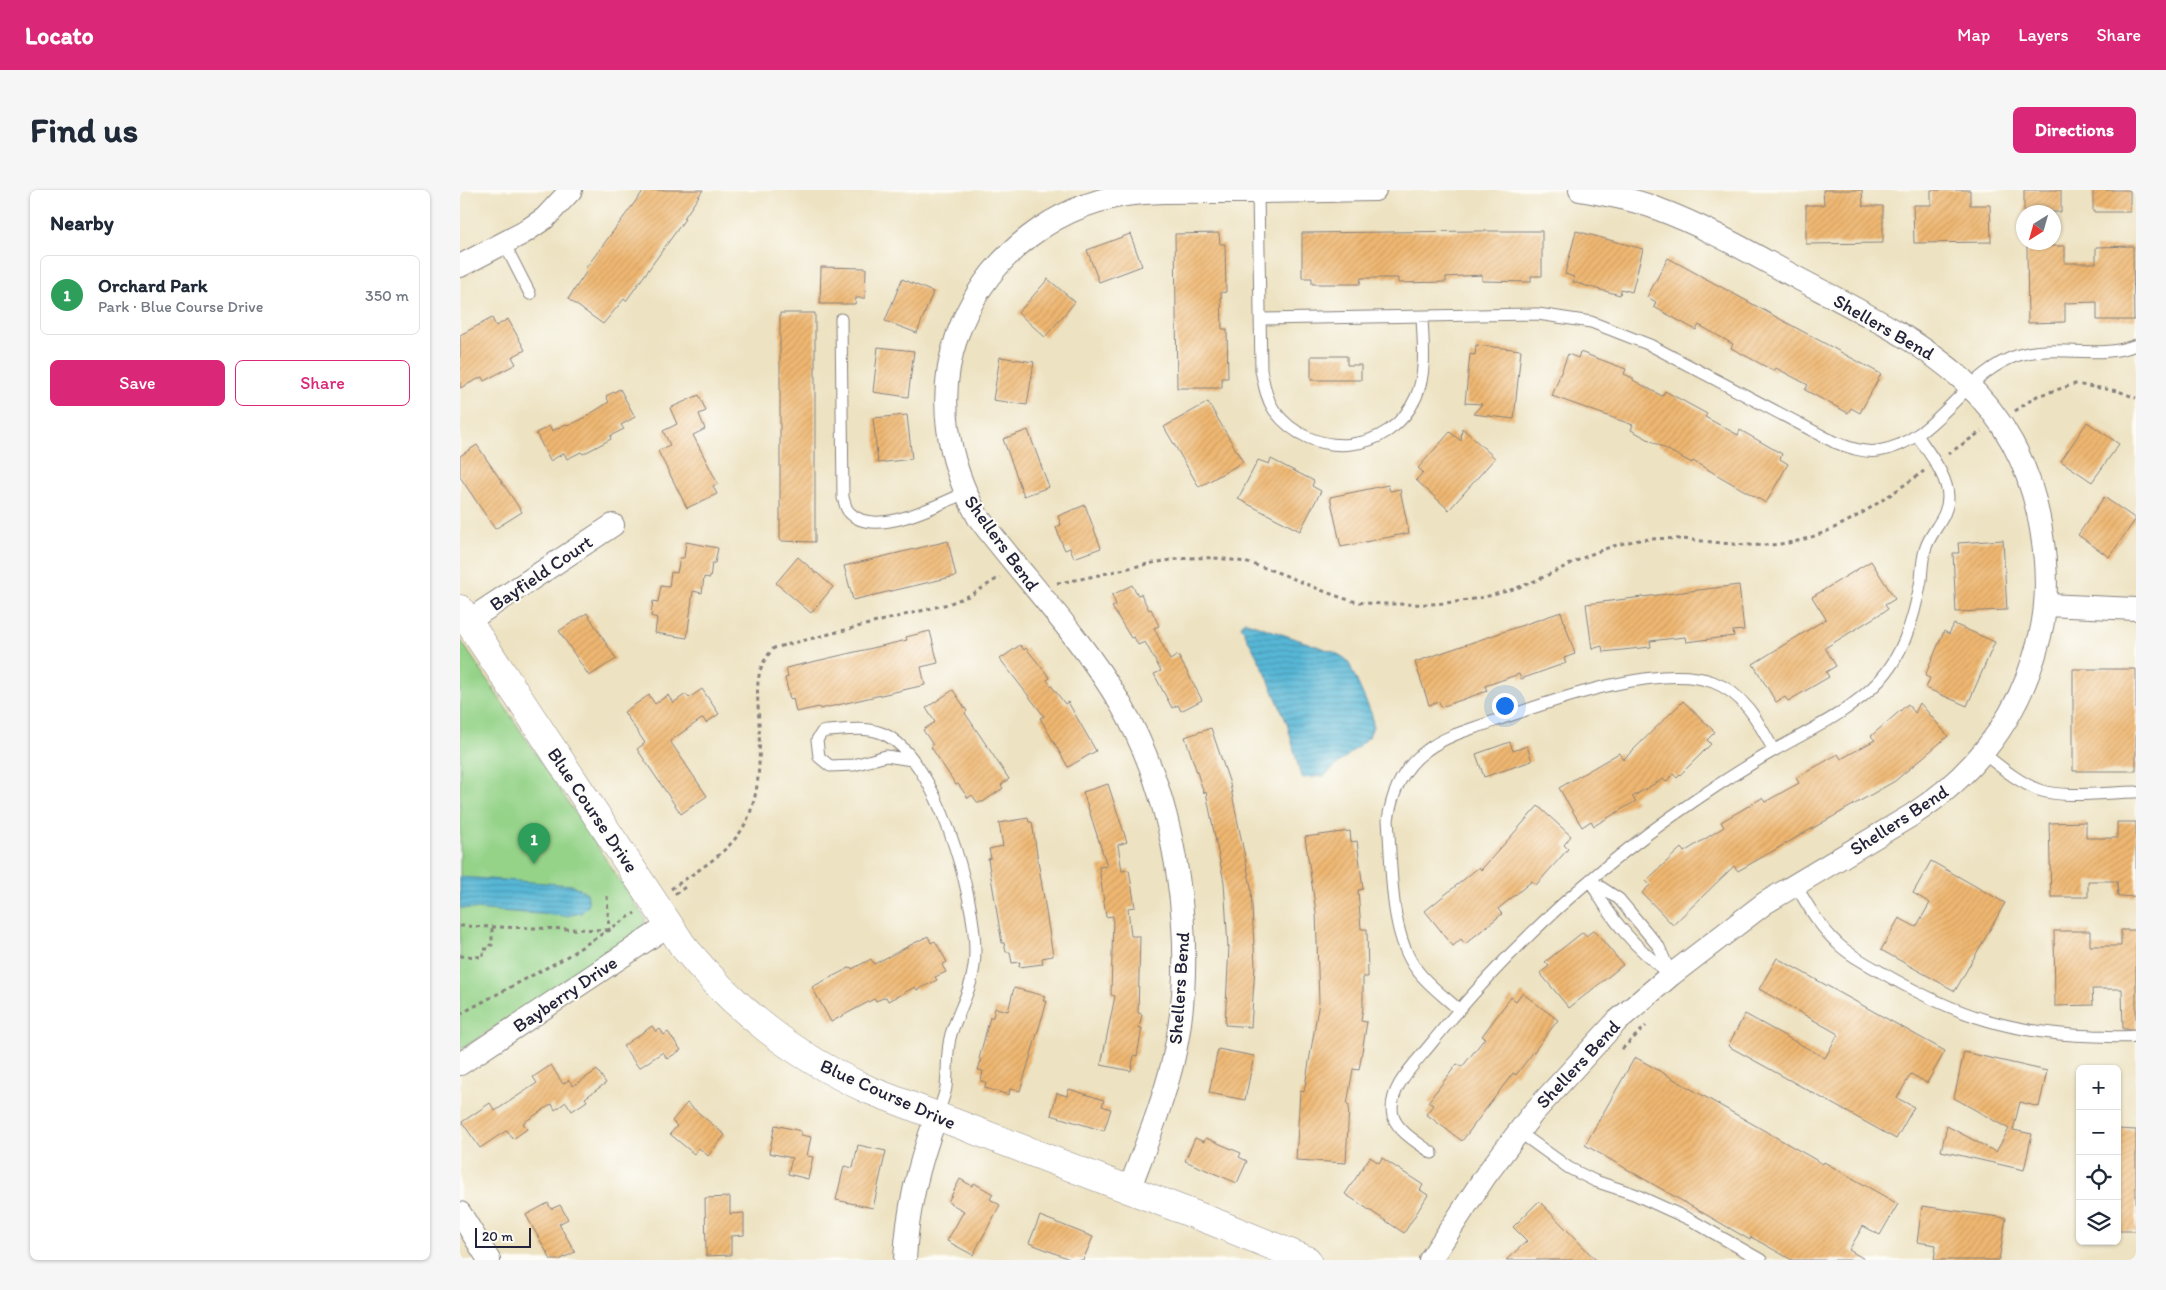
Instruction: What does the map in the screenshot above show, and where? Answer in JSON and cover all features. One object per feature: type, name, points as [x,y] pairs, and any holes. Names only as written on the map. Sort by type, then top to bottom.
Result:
[{"type":"main road","name":"Blue Course Drive","points":[[464,615],[669,925],[716,984],[751,1017],[783,1042],[836,1075],[936,1117],[1307,1260]]},
{"type":"street","points":[[460,266],[504,243],[545,218],[571,190]]},
{"type":"street","name":"Shellers Bend","points":[[1129,1190],[1160,1110],[1174,1059],[1182,992],[1184,944],[1180,880],[1166,819],[1146,759],[1120,704],[1091,660],[978,517],[965,493],[950,446],[946,411],[947,378],[953,347],[977,294],[998,264],[1017,245],[1046,224],[1068,212],[1116,193],[1375,190]]},
{"type":"street","name":"Shellers Bend","points":[[1430,1260],[1486,1175],[1519,1132],[1617,1022],[1671,975],[1765,903],[1934,801],[1969,770],[1984,753],[2008,718],[2020,695],[2037,650],[2046,604],[2043,539],[2034,497],[2019,456],[1999,420],[1970,388],[1927,350],[1896,330],[1696,225],[1625,194],[1580,190]]},
{"type":"street","name":"Bayfield Court","points":[[464,615],[613,525]]},
{"type":"street","points":[[2046,604],[2136,610]]},
{"type":"street","name":"Bayberry Drive","points":[[460,1064],[669,925]]},
{"type":"street","points":[[905,1260],[912,1194],[936,1117]]},
{"type":"street","points":[[460,1213],[489,1260]]},
{"type":"lane","points":[[1258,192],[1261,370],[1265,392],[1273,409],[1285,423],[1298,433],[1316,442],[1334,446],[1364,442],[1379,436],[1391,428],[1411,408],[1422,380],[1424,360],[1422,317]]},
{"type":"lane","points":[[504,243],[530,294]]},
{"type":"lane","points":[[1261,319],[1538,314],[1591,322],[1650,345],[1834,442],[1857,450],[1878,451],[1898,445],[1917,435],[1994,367],[2019,355],[2040,351],[2115,350],[2136,345]]},
{"type":"lane","points":[[841,319],[843,498],[847,511],[857,518],[871,523],[889,521],[965,493]]},
{"type":"lane","points":[[1432,1153],[1399,1127],[1394,1117],[1394,1099],[1402,1080],[1459,1010],[1525,940],[1590,880],[1691,803],[1774,751],[1806,734],[1858,700],[1881,678],[1894,661],[1903,644],[1920,582],[1926,546],[1945,514],[1948,504],[1945,483],[1917,435]]},
{"type":"lane","points":[[1459,1010],[1418,972],[1402,946],[1398,926],[1388,820],[1390,806],[1394,791],[1403,775],[1427,750],[1457,734],[1576,694],[1639,681],[1694,677],[1714,682],[1731,691],[1744,703],[1754,714],[1774,751]]},
{"type":"lane","points":[[912,760],[893,756],[854,765],[830,766],[819,757],[817,740],[822,732],[827,731],[872,730],[884,734],[893,740],[912,760],[941,807],[955,845],[968,896],[975,951],[970,988],[951,1036],[946,1087],[936,1117]]},
{"type":"lane","points":[[1984,753],[2008,773],[2040,790],[2062,793],[2136,792]]},
{"type":"lane","points":[[1590,880],[1619,899],[1659,947],[1671,975]]},
{"type":"lane","points":[[1590,880],[1606,910],[1645,955],[1671,975]]},
{"type":"lane","points":[[1795,884],[1824,930],[1839,945],[1863,962],[1950,1009],[1990,1023],[2028,1031],[2081,1036],[2136,1036]]},
{"type":"lane","points":[[1519,1132],[1569,1168],[1595,1181],[1634,1194],[1691,1220],[1761,1260]]},
{"type":"path","points":[[1033,586],[1068,582],[1134,566],[1201,557],[1251,564],[1355,601],[1400,604],[1460,602],[1493,595],[1536,580],[1588,554],[1630,542],[1677,537],[1766,545],[1799,542],[1828,531],[1849,520],[2038,396],[2075,384],[2118,391],[2136,398]]},
{"type":"path","points":[[666,892],[706,865],[741,830],[749,816],[756,792],[759,766],[759,722],[756,692],[765,657],[774,648],[948,604],[971,595],[1016,566]]},
{"type":"path","points":[[670,897],[687,886]]},
{"type":"path","points":[[607,896],[609,930],[612,935]]},
{"type":"path","points":[[460,1014],[563,959],[640,910]]},
{"type":"path","points":[[460,926],[609,930]]},
{"type":"path","points":[[460,956],[483,957],[483,949],[489,949],[490,945],[492,945],[492,926]]},
{"type":"path","points":[[1620,1050],[1648,1024]]},
{"type":"green space","points":[[460,639],[646,920],[638,932],[460,1050]]},
{"type":"water","points":[[1244,621],[1334,652],[1348,661],[1372,715],[1373,726],[1369,737],[1324,776],[1303,778],[1300,773],[1287,723],[1265,672],[1241,626]]},
{"type":"water","points":[[460,877],[572,885],[587,893],[589,905],[581,913],[566,916],[460,908]]},
{"type":"building","points":[[644,190],[703,190],[685,219],[626,301],[624,299],[603,324],[568,299],[587,271],[585,269]]},
{"type":"building","points":[[1823,190],[1862,190],[1863,206],[1883,206],[1883,243],[1806,244],[1806,205],[1824,205]]},
{"type":"building","points":[[1931,190],[1970,190],[1970,205],[1990,205],[1991,242],[1914,243],[1913,205],[1931,205]]},
{"type":"building","points":[[2024,190],[2061,190],[2061,205],[2024,205]]},
{"type":"building","points":[[2093,190],[2130,190],[2130,212],[2093,212]]},
{"type":"building","points":[[1542,231],[1542,276],[1531,276],[1531,282],[1482,281],[1482,275],[1446,277],[1446,282],[1398,283],[1398,278],[1361,278],[1360,284],[1312,284],[1312,278],[1302,278],[1302,233]]},
{"type":"building","points":[[1576,231],[1643,249],[1632,292],[1621,289],[1620,295],[1597,289],[1573,282],[1574,277],[1565,274]]},
{"type":"building","points":[[1219,233],[1220,244],[1225,244],[1226,292],[1221,293],[1222,329],[1227,329],[1228,378],[1222,378],[1222,388],[1177,388],[1175,234]]},
{"type":"building","points":[[1130,234],[1142,266],[1099,282],[1087,250]]},
{"type":"building","points":[[2061,246],[2065,246],[2065,263],[2096,263],[2096,247],[2133,246],[2134,320],[2097,320],[2097,302],[2065,303],[2065,322],[2028,323],[2027,250],[2061,250]]},
{"type":"building","points":[[1668,258],[1881,374],[1860,413],[1851,408],[1848,413],[1805,390],[1808,385],[1776,368],[1774,371],[1731,348],[1733,344],[1699,325],[1696,330],[1654,307],[1656,302],[1647,297]]},
{"type":"building","points":[[821,267],[866,268],[865,298],[856,298],[855,304],[820,304]]},
{"type":"building","points":[[902,279],[933,292],[917,333],[885,321]]},
{"type":"building","points":[[1048,279],[1075,302],[1045,337],[1018,313]]},
{"type":"building","points":[[780,313],[815,313],[815,542],[780,541]]},
{"type":"building","points":[[492,318],[496,326],[508,319],[525,350],[512,357],[516,364],[484,381],[482,377],[460,388],[460,335]]},
{"type":"building","points":[[1476,345],[1521,350],[1514,419],[1473,414],[1482,404],[1465,403],[1470,354],[1475,355]]},
{"type":"building","points":[[878,347],[914,351],[908,397],[873,392]]},
{"type":"building","points":[[1580,352],[1626,369],[1624,374],[1662,396],[1665,391],[1707,414],[1705,417],[1738,435],[1740,430],[1782,454],[1780,459],[1788,464],[1766,503],[1693,461],[1692,463],[1631,430],[1633,425],[1552,396],[1568,354],[1578,358]]},
{"type":"building","points":[[1311,356],[1347,356],[1347,365],[1361,365],[1361,380],[1311,380]]},
{"type":"building","points":[[1000,357],[1034,362],[1027,405],[993,400]]},
{"type":"building","points":[[620,389],[635,417],[621,425],[624,429],[610,436],[611,439],[583,454],[581,452],[567,459],[564,453],[550,461],[536,433],[550,426],[552,431],[582,419],[609,402],[606,396]]},
{"type":"building","points":[[699,395],[706,411],[699,414],[705,429],[693,435],[718,484],[713,486],[717,494],[687,508],[658,451],[670,445],[663,431],[677,424],[670,408]]},
{"type":"building","points":[[1208,402],[1243,462],[1199,487],[1164,427]]},
{"type":"building","points":[[907,415],[912,459],[878,463],[873,418]]},
{"type":"building","points":[[2087,422],[2119,444],[2092,482],[2061,461]]},
{"type":"building","points":[[1462,428],[1495,458],[1449,510],[1416,480],[1423,472],[1418,468],[1450,432],[1461,441]]},
{"type":"building","points":[[1028,430],[1049,487],[1024,496],[1003,439]]},
{"type":"building","points":[[477,445],[522,512],[495,529],[460,477],[460,456]]},
{"type":"building","points":[[1271,459],[1314,481],[1312,486],[1321,491],[1300,531],[1238,499],[1258,460],[1269,464]]},
{"type":"building","points":[[1388,485],[1390,491],[1400,489],[1409,533],[1341,547],[1330,497]]},
{"type":"building","points":[[2104,497],[2136,519],[2109,557],[2078,535]]},
{"type":"building","points":[[1085,505],[1101,548],[1074,558],[1070,548],[1065,550],[1060,539],[1056,527],[1061,525],[1058,516]]},
{"type":"building","points":[[2003,540],[2007,610],[1956,612],[1953,553],[1959,553],[1958,543]]},
{"type":"building","points":[[948,541],[956,576],[853,600],[844,566]]},
{"type":"building","points":[[686,542],[718,548],[715,563],[712,563],[710,578],[704,577],[702,593],[693,591],[687,638],[655,633],[657,618],[651,616],[653,601],[658,602],[661,586],[669,587],[671,572],[677,573],[680,558],[684,558]]},
{"type":"building","points":[[798,557],[814,573],[817,573],[833,587],[811,613],[776,583]]},
{"type":"building","points":[[1871,561],[1895,599],[1885,605],[1888,609],[1825,648],[1836,666],[1826,672],[1829,677],[1788,701],[1785,697],[1776,702],[1753,664],[1826,619],[1812,597]]},
{"type":"building","points":[[1132,585],[1138,595],[1141,594],[1149,610],[1151,609],[1159,626],[1154,628],[1170,660],[1178,655],[1202,700],[1181,711],[1178,705],[1172,708],[1154,674],[1161,671],[1145,642],[1138,645],[1134,637],[1131,638],[1112,607],[1116,605],[1112,595]]},
{"type":"building","points":[[1739,585],[1744,630],[1733,631],[1734,636],[1686,642],[1685,637],[1650,641],[1651,647],[1603,652],[1602,646],[1592,649],[1586,604]]},
{"type":"building","points":[[1561,612],[1575,654],[1564,658],[1566,663],[1521,679],[1519,674],[1485,686],[1487,691],[1441,707],[1439,702],[1429,705],[1415,662]]},
{"type":"building","points":[[587,613],[616,659],[589,676],[559,631]]},
{"type":"building","points":[[1954,624],[1995,642],[1967,706],[1926,688],[1930,678],[1925,676],[1944,631],[1949,634]]},
{"type":"building","points":[[930,631],[938,663],[921,667],[925,685],[820,709],[819,707],[796,712],[793,698],[790,699],[785,678],[788,677],[786,668],[907,640],[906,637]]},
{"type":"building","points":[[1020,645],[1024,650],[1026,648],[1050,678],[1047,680],[1065,704],[1068,702],[1096,751],[1068,767],[1040,718],[1044,716],[1000,659]]},
{"type":"building","points":[[2073,669],[2136,669],[2136,771],[2073,771]]},
{"type":"building","points":[[702,689],[719,714],[706,723],[703,718],[670,741],[707,796],[681,814],[637,749],[645,743],[624,712],[649,695],[655,704],[668,695],[673,703],[686,694],[689,698]]},
{"type":"building","points":[[953,690],[967,711],[965,713],[1009,779],[1001,785],[1003,788],[983,802],[977,802],[972,795],[968,798],[958,784],[956,785],[931,747],[933,745],[923,730],[935,722],[926,708]]},
{"type":"building","points":[[1683,701],[1715,732],[1707,740],[1711,744],[1677,778],[1673,774],[1666,782],[1663,779],[1632,797],[1636,801],[1594,826],[1591,821],[1582,827],[1559,788],[1619,753],[1623,760]]},
{"type":"building","points":[[1920,703],[1948,736],[1895,781],[1738,871],[1734,866],[1673,925],[1642,893],[1650,885],[1646,881],[1681,848],[1684,852],[1724,827],[1721,822],[1762,798],[1765,802],[1799,783],[1796,778],[1838,754],[1841,759],[1875,740],[1871,736],[1908,704],[1915,713]]},
{"type":"building","points":[[1211,728],[1230,784],[1251,887],[1255,966],[1251,1027],[1225,1025],[1229,946],[1224,882],[1206,792],[1204,793],[1185,737]]},
{"type":"building","points":[[1510,742],[1513,751],[1527,746],[1532,761],[1484,777],[1476,754]]},
{"type":"building","points":[[1108,784],[1127,842],[1118,845],[1122,871],[1129,870],[1135,907],[1128,908],[1131,936],[1140,936],[1138,1013],[1142,1014],[1139,1028],[1142,1028],[1137,1056],[1134,1055],[1131,1071],[1101,1065],[1115,996],[1111,995],[1113,916],[1106,917],[1099,867],[1107,866],[1083,792]]},
{"type":"building","points":[[1538,806],[1571,836],[1564,845],[1568,849],[1536,885],[1532,881],[1498,909],[1502,914],[1465,944],[1461,939],[1453,946],[1425,911],[1479,867],[1481,870]]},
{"type":"building","points":[[1028,818],[1029,822],[1032,822],[1053,956],[1042,958],[1043,964],[1019,967],[1020,962],[1012,963],[1010,952],[1006,952],[1004,943],[1002,943],[988,859],[991,858],[989,849],[1003,846],[999,823]]},
{"type":"building","points":[[2086,822],[2086,838],[2117,838],[2117,822],[2136,822],[2136,896],[2118,897],[2117,881],[2088,881],[2088,897],[2051,897],[2049,823]]},
{"type":"building","points":[[1350,831],[1351,842],[1357,841],[1363,889],[1358,890],[1361,929],[1367,929],[1368,977],[1363,977],[1361,1021],[1367,1022],[1359,1070],[1353,1069],[1347,1105],[1349,1105],[1346,1163],[1296,1160],[1300,1091],[1304,1092],[1319,1002],[1316,912],[1305,837]]},
{"type":"building","points":[[1931,861],[2005,903],[1955,991],[1881,950],[1899,918],[1916,927],[1930,903],[1913,893]]},
{"type":"building","points":[[1594,930],[1623,965],[1569,1008],[1540,973],[1549,966],[1545,962],[1583,932],[1586,936]]},
{"type":"building","points":[[2121,930],[2136,930],[2136,1029],[2123,1029],[2122,989],[2092,989],[2093,1005],[2055,1006],[2054,931],[2090,931],[2090,946],[2121,946]]},
{"type":"building","points":[[928,936],[931,943],[935,941],[947,962],[942,965],[946,972],[935,977],[937,980],[917,990],[915,987],[888,1001],[886,997],[876,1001],[874,999],[831,1022],[812,987],[871,959],[874,964]]},
{"type":"building","points":[[1777,958],[1945,1051],[1927,1083],[1911,1074],[1897,1098],[1914,1107],[1896,1139],[1728,1046],[1745,1014],[1825,1058],[1838,1034],[1759,989]]},
{"type":"building","points":[[1014,988],[1045,996],[1043,1001],[1047,1001],[1020,1091],[1010,1089],[1009,1095],[985,1088],[986,1082],[981,1081],[983,1071],[978,1070],[990,1017],[993,1017],[995,1008],[1008,1011]]},
{"type":"building","points":[[1522,993],[1558,1020],[1516,1075],[1513,1073],[1462,1141],[1426,1114],[1433,1105],[1428,1102],[1457,1064],[1462,1067],[1485,1038],[1482,1036],[1511,997],[1516,1001]]},
{"type":"building","points":[[652,1026],[656,1032],[660,1029],[664,1035],[668,1032],[681,1050],[667,1059],[663,1052],[639,1068],[623,1046]]},
{"type":"building","points":[[1218,1049],[1254,1056],[1245,1100],[1209,1093]]},
{"type":"building","points":[[1964,1052],[2047,1071],[2039,1107],[2020,1102],[2013,1130],[2032,1134],[2024,1170],[1941,1151],[1947,1126],[1996,1152],[2009,1129],[1954,1098]]},
{"type":"building","points":[[1635,1057],[1823,1164],[1824,1162],[1898,1204],[1880,1235],[1863,1226],[1849,1250],[1866,1260],[1792,1260],[1751,1237],[1750,1240],[1585,1145]]},
{"type":"building","points":[[551,1065],[563,1084],[569,1080],[573,1086],[597,1070],[606,1083],[585,1098],[587,1101],[572,1111],[566,1102],[555,1110],[552,1104],[523,1123],[527,1129],[513,1139],[507,1130],[480,1148],[462,1122],[490,1103],[495,1111],[537,1083],[533,1077]]},
{"type":"building","points":[[1069,1089],[1104,1100],[1102,1106],[1111,1109],[1104,1131],[1051,1115],[1057,1093],[1067,1096]]},
{"type":"building","points":[[687,1103],[725,1135],[708,1156],[699,1148],[694,1154],[670,1134],[677,1126],[672,1121]]},
{"type":"building","points":[[775,1125],[801,1131],[801,1135],[811,1137],[807,1156],[813,1157],[808,1179],[788,1174],[792,1158],[769,1153]]},
{"type":"building","points":[[2121,1129],[2136,1130],[2136,1231],[2121,1231]]},
{"type":"building","points":[[1195,1138],[1204,1142],[1206,1138],[1241,1153],[1239,1157],[1247,1161],[1237,1183],[1185,1161]]},
{"type":"building","points":[[858,1145],[886,1151],[873,1208],[836,1200],[844,1166],[853,1168]]},
{"type":"building","points":[[1370,1157],[1379,1163],[1382,1158],[1423,1185],[1420,1190],[1428,1195],[1404,1233],[1345,1194]]},
{"type":"building","points":[[960,1179],[972,1186],[974,1183],[993,1194],[990,1199],[1000,1205],[973,1255],[947,1241],[964,1211],[948,1202]]},
{"type":"building","points":[[730,1197],[730,1214],[744,1213],[744,1235],[731,1236],[731,1255],[706,1256],[705,1198]]},
{"type":"building","points":[[1539,1201],[1596,1260],[1506,1260],[1527,1241],[1513,1227]]},
{"type":"building","points":[[548,1203],[551,1209],[560,1205],[568,1219],[559,1224],[575,1252],[559,1260],[551,1260],[526,1215]]},
{"type":"building","points":[[1922,1206],[2006,1218],[1999,1260],[1934,1260],[1936,1245],[1917,1242]]},
{"type":"building","points":[[1040,1216],[1093,1237],[1083,1260],[1072,1260],[1029,1243]]},
{"type":"place","name":"Orchard Park","points":[[534,864]]}]
